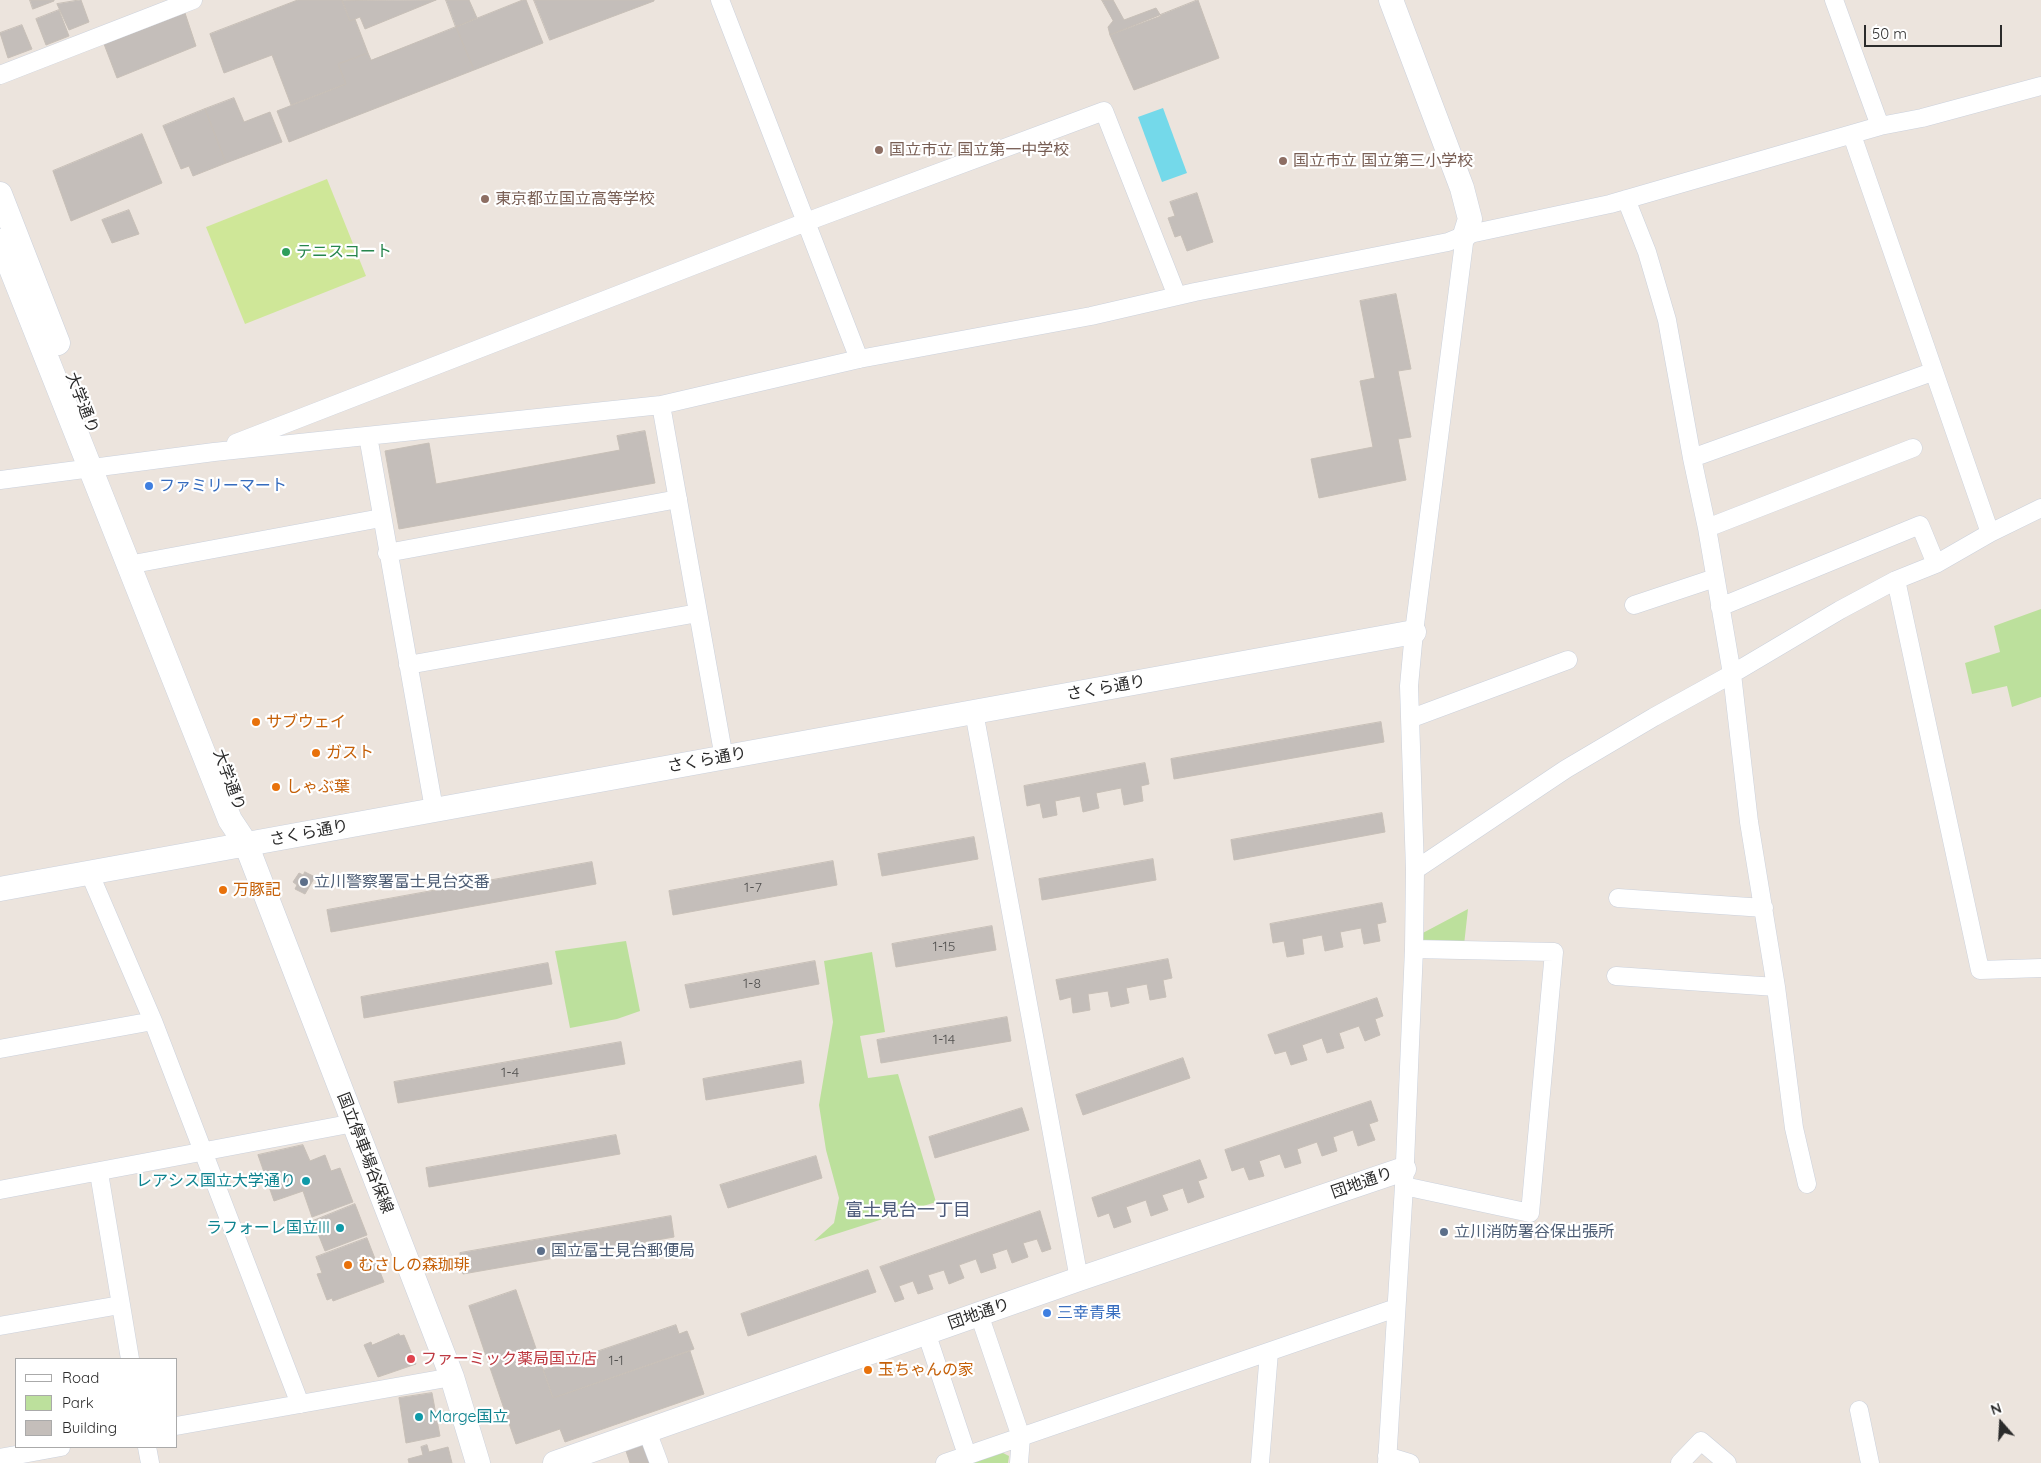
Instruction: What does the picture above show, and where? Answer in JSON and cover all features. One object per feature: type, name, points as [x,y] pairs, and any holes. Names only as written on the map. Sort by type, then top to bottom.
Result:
[{"type":"street","points":[[0,74],[193,0]]},
{"type":"street","points":[[720,0],[859,360]]},
{"type":"street","points":[[1391,0],[1462,188],[1470,219],[1465,235],[1414,632],[1409,686],[1412,718],[1416,870],[1414,949],[1404,1177],[1387,1460],[1410,1463]]},
{"type":"street","points":[[1834,0],[1880,126]]},
{"type":"street","points":[[0,480],[214,452],[661,405],[859,360],[1091,316],[1177,296],[1448,242],[1465,235],[1555,217],[1626,199],[1880,126],[1922,118],[2041,86]]},
{"type":"street","points":[[214,452],[806,222],[1104,111],[1177,296]]},
{"type":"street","points":[[1852,134],[1932,372],[1990,533]]},
{"type":"street","name":"大学通り","points":[[0,194],[98,466],[136,563],[230,820],[246,844]]},
{"type":"street","points":[[1626,199],[1647,252],[1667,320],[1692,458],[1707,528],[1732,674],[1749,822],[1776,987],[1794,1128],[1807,1184]]},
{"type":"street","name":"大学通り","points":[[0,241],[98,466]]},
{"type":"street","points":[[1692,458],[1932,372]]},
{"type":"street","points":[[661,405],[724,758]]},
{"type":"street","points":[[368,436],[387,553],[434,809]]},
{"type":"street","points":[[1707,528],[1913,448]]},
{"type":"street","points":[[387,553],[678,499]]},
{"type":"street","points":[[1416,870],[1566,768],[1840,610],[1896,580],[1936,564],[1990,533],[2041,508]]},
{"type":"street","points":[[136,563],[381,518]]},
{"type":"street","points":[[1720,607],[1920,525],[1936,564]]},
{"type":"street","points":[[1634,605],[1715,578]]},
{"type":"street","points":[[1896,580],[1980,970],[2041,968]]},
{"type":"street","points":[[408,665],[698,613]]},
{"type":"street","name":"さくら通り","points":[[0,889],[1414,632]]},
{"type":"street","points":[[1412,718],[1568,660]]},
{"type":"street","points":[[974,712],[1079,1279]]},
{"type":"street","name":"国立停車場谷保線","points":[[246,844],[452,1377],[478,1463]]},
{"type":"street","points":[[89,872],[153,1021],[300,1404]]},
{"type":"street","points":[[1618,898],[1764,908]]},
{"type":"street","points":[[1404,1177],[1530,1213],[1554,952],[1414,949]]},
{"type":"street","points":[[1616,976],[1776,987]]},
{"type":"street","points":[[0,1049],[153,1021]]},
{"type":"street","points":[[0,1190],[99,1173],[354,1123]]},
{"type":"street","points":[[99,1173],[130,1358]]},
{"type":"street","name":"団地通り","points":[[555,1463],[1079,1279],[1404,1177]]},
{"type":"street","points":[[0,1326],[120,1305]]},
{"type":"street","points":[[946,1463],[1396,1308]]},
{"type":"street","points":[[979,1314],[1021,1437],[1019,1463]]},
{"type":"street","points":[[926,1332],[967,1455]]},
{"type":"street","points":[[1260,1463],[1269,1352]]},
{"type":"street","points":[[178,1426],[452,1377]]},
{"type":"street","points":[[1858,1410],[1870,1463]]},
{"type":"street","points":[[648,1431],[659,1463]]},
{"type":"street","points":[[1680,1463],[1701,1441],[1727,1463]]},
{"type":"street","points":[[0,1458],[55,1448]]},
{"type":"street","points":[[147,1448],[150,1463]]},
{"type":"green space","name":"テニスコート","points":[[327,179],[366,276],[245,324],[206,227]]},
{"type":"green space","points":[[2041,609],[2041,697],[2012,707],[2007,686],[1972,694],[1965,663],[2000,652],[1994,626]]},
{"type":"green space","points":[[1468,909],[1464,945],[1426,945],[1419,935]]},
{"type":"green space","points":[[626,941],[640,1011],[617,1019],[570,1028],[555,951]]},
{"type":"green space","points":[[872,952],[885,1032],[860,1036],[868,1078],[898,1074],[936,1202],[814,1241],[834,1223],[839,1198],[826,1150],[819,1105],[833,1022],[824,961]]},
{"type":"green space","points":[[1001,1452],[1009,1456],[1008,1463],[968,1463]]},
{"type":"water","points":[[1163,108],[1187,173],[1162,182],[1138,117]]},
{"type":"building","points":[[30,0],[54,0],[54,1],[33,9]]},
{"type":"building","points":[[81,0],[89,22],[69,30],[57,4]]},
{"type":"building","points":[[298,0],[342,0],[350,21],[355,19],[368,53],[338,64],[346,84],[291,105],[272,55],[224,73],[210,34]]},
{"type":"building","points":[[436,0],[365,29],[360,17],[350,21],[342,1]]},
{"type":"building","points":[[446,0],[469,0],[477,18],[456,27]]},
{"type":"building","points":[[526,0],[543,43],[474,70],[456,27]]},
{"type":"building","points":[[534,0],[654,0],[654,1],[550,40]]},
{"type":"building","points":[[1102,0],[1113,0],[1124,20],[1156,8],[1161,16],[1110,35],[1108,27],[1113,21]]},
{"type":"building","points":[[1198,0],[1219,58],[1134,90],[1110,35]]},
{"type":"building","points":[[59,10],[69,36],[46,45],[36,19]]},
{"type":"building","points":[[185,13],[196,46],[117,78],[104,44]]},
{"type":"building","points":[[22,25],[32,49],[8,58],[0,33]]},
{"type":"building","points":[[456,27],[474,70],[289,142],[277,111],[346,84],[338,64],[368,53],[371,60]]},
{"type":"building","points":[[234,98],[244,122],[270,112],[282,142],[226,163],[205,109]]},
{"type":"building","points":[[205,109],[226,163],[193,176],[189,166],[181,169],[163,126]]},
{"type":"building","points":[[142,134],[162,183],[71,221],[53,171]]},
{"type":"building","points":[[1197,193],[1213,242],[1187,251],[1181,235],[1175,237],[1168,218],[1175,216],[1170,202]]},
{"type":"building","points":[[129,210],[139,234],[112,243],[102,220]]},
{"type":"building","points":[[1396,294],[1411,369],[1398,371],[1411,437],[1398,439],[1406,480],[1319,498],[1311,459],[1373,447],[1360,381],[1375,378],[1360,301]]},
{"type":"building","points":[[645,431],[655,483],[399,529],[385,451],[429,443],[436,484],[620,450],[617,436]]},
{"type":"building","points":[[1381,722],[1384,742],[1174,779],[1171,759]]},
{"type":"building","points":[[1145,763],[1149,784],[1141,786],[1143,801],[1124,805],[1121,788],[1096,793],[1099,808],[1083,812],[1080,796],[1055,801],[1057,815],[1043,818],[1040,803],[1027,806],[1024,786]]},
{"type":"building","points":[[1382,813],[1385,832],[1234,860],[1231,840]]},
{"type":"building","points":[[974,837],[978,859],[882,876],[878,854]]},
{"type":"building","points":[[1153,859],[1156,880],[1042,900],[1039,879]]},
{"type":"building","points":[[833,861],[837,885],[673,915],[669,891]]},
{"type":"building","points":[[592,862],[596,884],[331,932],[327,910]]},
{"type":"building","points":[[305,872],[315,877],[305,894],[295,889],[297,885],[293,882],[299,873],[303,875]]},
{"type":"building","points":[[1382,903],[1386,922],[1377,924],[1380,941],[1364,944],[1361,928],[1340,932],[1343,947],[1325,951],[1322,935],[1302,939],[1304,954],[1287,957],[1284,941],[1273,943],[1270,924]]},
{"type":"building","points":[[992,926],[996,950],[896,967],[892,944]]},
{"type":"building","points":[[1168,959],[1172,978],[1163,980],[1166,997],[1150,1000],[1147,984],[1126,988],[1129,1003],[1111,1007],[1108,991],[1088,994],[1090,1010],[1073,1013],[1071,997],[1060,1000],[1056,980]]},
{"type":"building","points":[[815,961],[819,984],[690,1008],[685,985]]},
{"type":"building","points":[[548,963],[552,984],[364,1018],[361,997]]},
{"type":"building","points":[[1377,998],[1383,1016],[1375,1019],[1380,1035],[1365,1041],[1359,1026],[1339,1033],[1344,1048],[1327,1053],[1322,1038],[1302,1045],[1307,1060],[1291,1065],[1286,1051],[1275,1054],[1268,1035]]},
{"type":"building","points":[[1007,1017],[1011,1041],[881,1063],[877,1040]]},
{"type":"building","points":[[621,1042],[625,1064],[398,1103],[394,1082]]},
{"type":"building","points":[[1183,1058],[1190,1078],[1083,1115],[1076,1095]]},
{"type":"building","points":[[801,1061],[804,1083],[706,1100],[703,1079]]},
{"type":"building","points":[[1371,1101],[1378,1121],[1369,1124],[1375,1140],[1358,1146],[1353,1130],[1333,1137],[1337,1151],[1322,1156],[1317,1142],[1297,1149],[1301,1163],[1285,1168],[1280,1154],[1259,1161],[1264,1176],[1249,1180],[1244,1167],[1232,1171],[1225,1150]]},
{"type":"building","points":[[1022,1108],[1029,1130],[935,1158],[929,1137]]},
{"type":"building","points":[[616,1135],[620,1154],[429,1187],[426,1168]]},
{"type":"building","name":"レアシス国立大学通り","points":[[303,1145],[310,1161],[325,1155],[331,1171],[340,1168],[353,1202],[312,1217],[303,1191],[274,1201],[258,1155]]},
{"type":"building","points":[[816,1156],[822,1178],[728,1208],[720,1185]]},
{"type":"building","points":[[1200,1160],[1207,1178],[1198,1181],[1204,1197],[1188,1203],[1183,1188],[1162,1195],[1168,1210],[1151,1216],[1146,1200],[1126,1207],[1131,1222],[1114,1228],[1109,1213],[1098,1217],[1092,1198]]},
{"type":"building","name":"ラフォーレ国立III","points":[[355,1204],[367,1235],[325,1251],[313,1221]]},
{"type":"building","points":[[1040,1211],[1051,1249],[1042,1252],[1037,1239],[1023,1243],[1028,1257],[1012,1263],[1007,1249],[992,1254],[996,1268],[981,1273],[976,1259],[959,1265],[964,1278],[949,1284],[944,1270],[928,1275],[933,1289],[918,1294],[913,1281],[899,1286],[904,1299],[895,1302],[880,1267]]},
{"type":"building","points":[[671,1216],[674,1237],[463,1274],[460,1253]]},
{"type":"building","name":"むさしの森珈琲","points":[[367,1238],[384,1282],[333,1301],[332,1298],[327,1300],[317,1274],[322,1273],[316,1257]]},
{"type":"building","points":[[868,1270],[876,1292],[748,1336],[741,1314]]},
{"type":"building","points":[[516,1290],[553,1398],[690,1351],[704,1394],[565,1442],[560,1429],[516,1444],[469,1306]]},
{"type":"building","points":[[676,1325],[679,1334],[687,1331],[694,1349],[553,1398],[543,1370]]},
{"type":"building","points":[[399,1334],[400,1336],[404,1335],[416,1364],[378,1377],[364,1345],[371,1342],[372,1345]]},
{"type":"building","name":"Marge国立","points":[[432,1393],[440,1436],[406,1443],[399,1398]]},
{"type":"building","points":[[646,1444],[653,1463],[630,1463],[626,1451]]},
{"type":"building","points":[[427,1445],[429,1452],[448,1447],[452,1463],[409,1463],[408,1459],[423,1455],[421,1447]]},
{"type":"place","name":"国立市立 国立第一中学校","points":[[879,150]]},
{"type":"place","name":"国立市立 国立第三小学校","points":[[1283,161]]},
{"type":"place","name":"東京都立国立高等学校","points":[[485,199]]},
{"type":"place","name":"テニスコート","points":[[286,252]]},
{"type":"place","name":"ファミリーマート","points":[[149,486]]},
{"type":"place","name":"サブウェイ","points":[[256,722]]},
{"type":"place","name":"ガスト","points":[[316,753]]},
{"type":"place","name":"しゃぶ葉","points":[[276,787]]},
{"type":"place","name":"立川警察署富士見台交番","points":[[304,882]]},
{"type":"place","name":"万豚記","points":[[223,890]]},
{"type":"place","name":"レアシス国立大学通り","points":[[306,1181]]},
{"type":"place","name":"ラフォーレ国立III","points":[[340,1228]]},
{"type":"place","name":"立川消防署谷保出張所","points":[[1444,1232]]},
{"type":"place","name":"国立富士見台郵便局","points":[[541,1251]]},
{"type":"place","name":"むさしの森珈琲","points":[[348,1265]]},
{"type":"place","name":"三幸青果","points":[[1047,1313]]},
{"type":"place","name":"ファーミック薬局国立店","points":[[411,1359]]},
{"type":"place","name":"玉ちゃんの家","points":[[868,1370]]},
{"type":"place","name":"Marge国立","points":[[419,1417]]},
{"type":"district","name":"富士見台一丁目","points":[[908,1211]]}]
